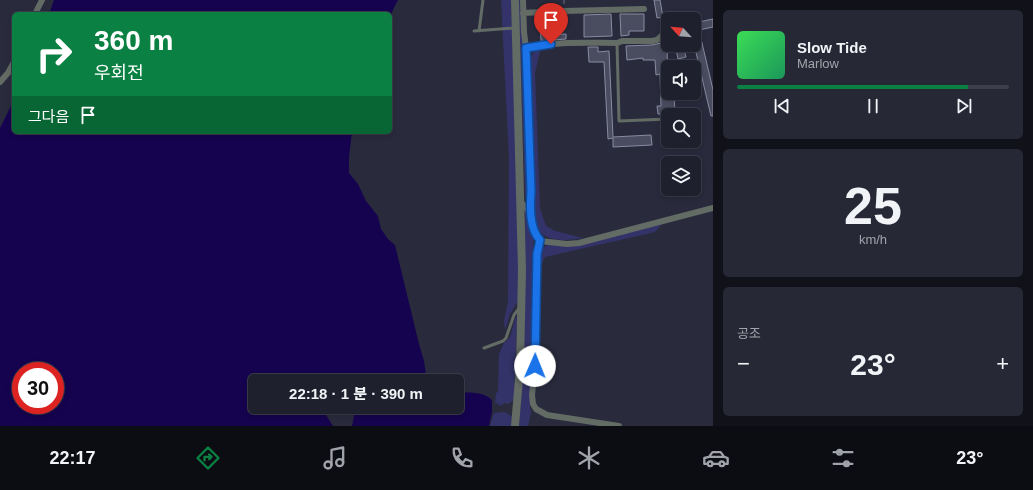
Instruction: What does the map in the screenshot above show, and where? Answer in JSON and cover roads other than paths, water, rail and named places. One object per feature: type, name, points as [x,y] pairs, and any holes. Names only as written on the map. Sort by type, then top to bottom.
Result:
[{"type":"street","points":[[36,12],[42,0]]},
{"type":"street","points":[[515,0],[521,203],[522,304],[520,367],[515,426]]},
{"type":"street","points":[[523,0],[531,191],[530,212],[536,233],[540,240],[537,254],[535,366],[532,395],[533,404],[536,409],[546,415],[619,426]]},
{"type":"street","points":[[523,13],[644,9]]},
{"type":"street","points":[[526,48],[537,45],[617,43],[622,41],[657,40],[661,36]]},
{"type":"street","points":[[0,82],[12,66]]},
{"type":"street","points":[[521,203],[530,212]]},
{"type":"street","points":[[540,240],[568,244],[579,243],[713,208]]},
{"type":"lane","points":[[479,31],[483,0]]},
{"type":"lane","points":[[474,31],[515,28]]},
{"type":"lane","points":[[617,43],[619,121],[661,119]]},
{"type":"lane","points":[[484,348],[503,341],[506,338],[514,315],[522,304]]}]
